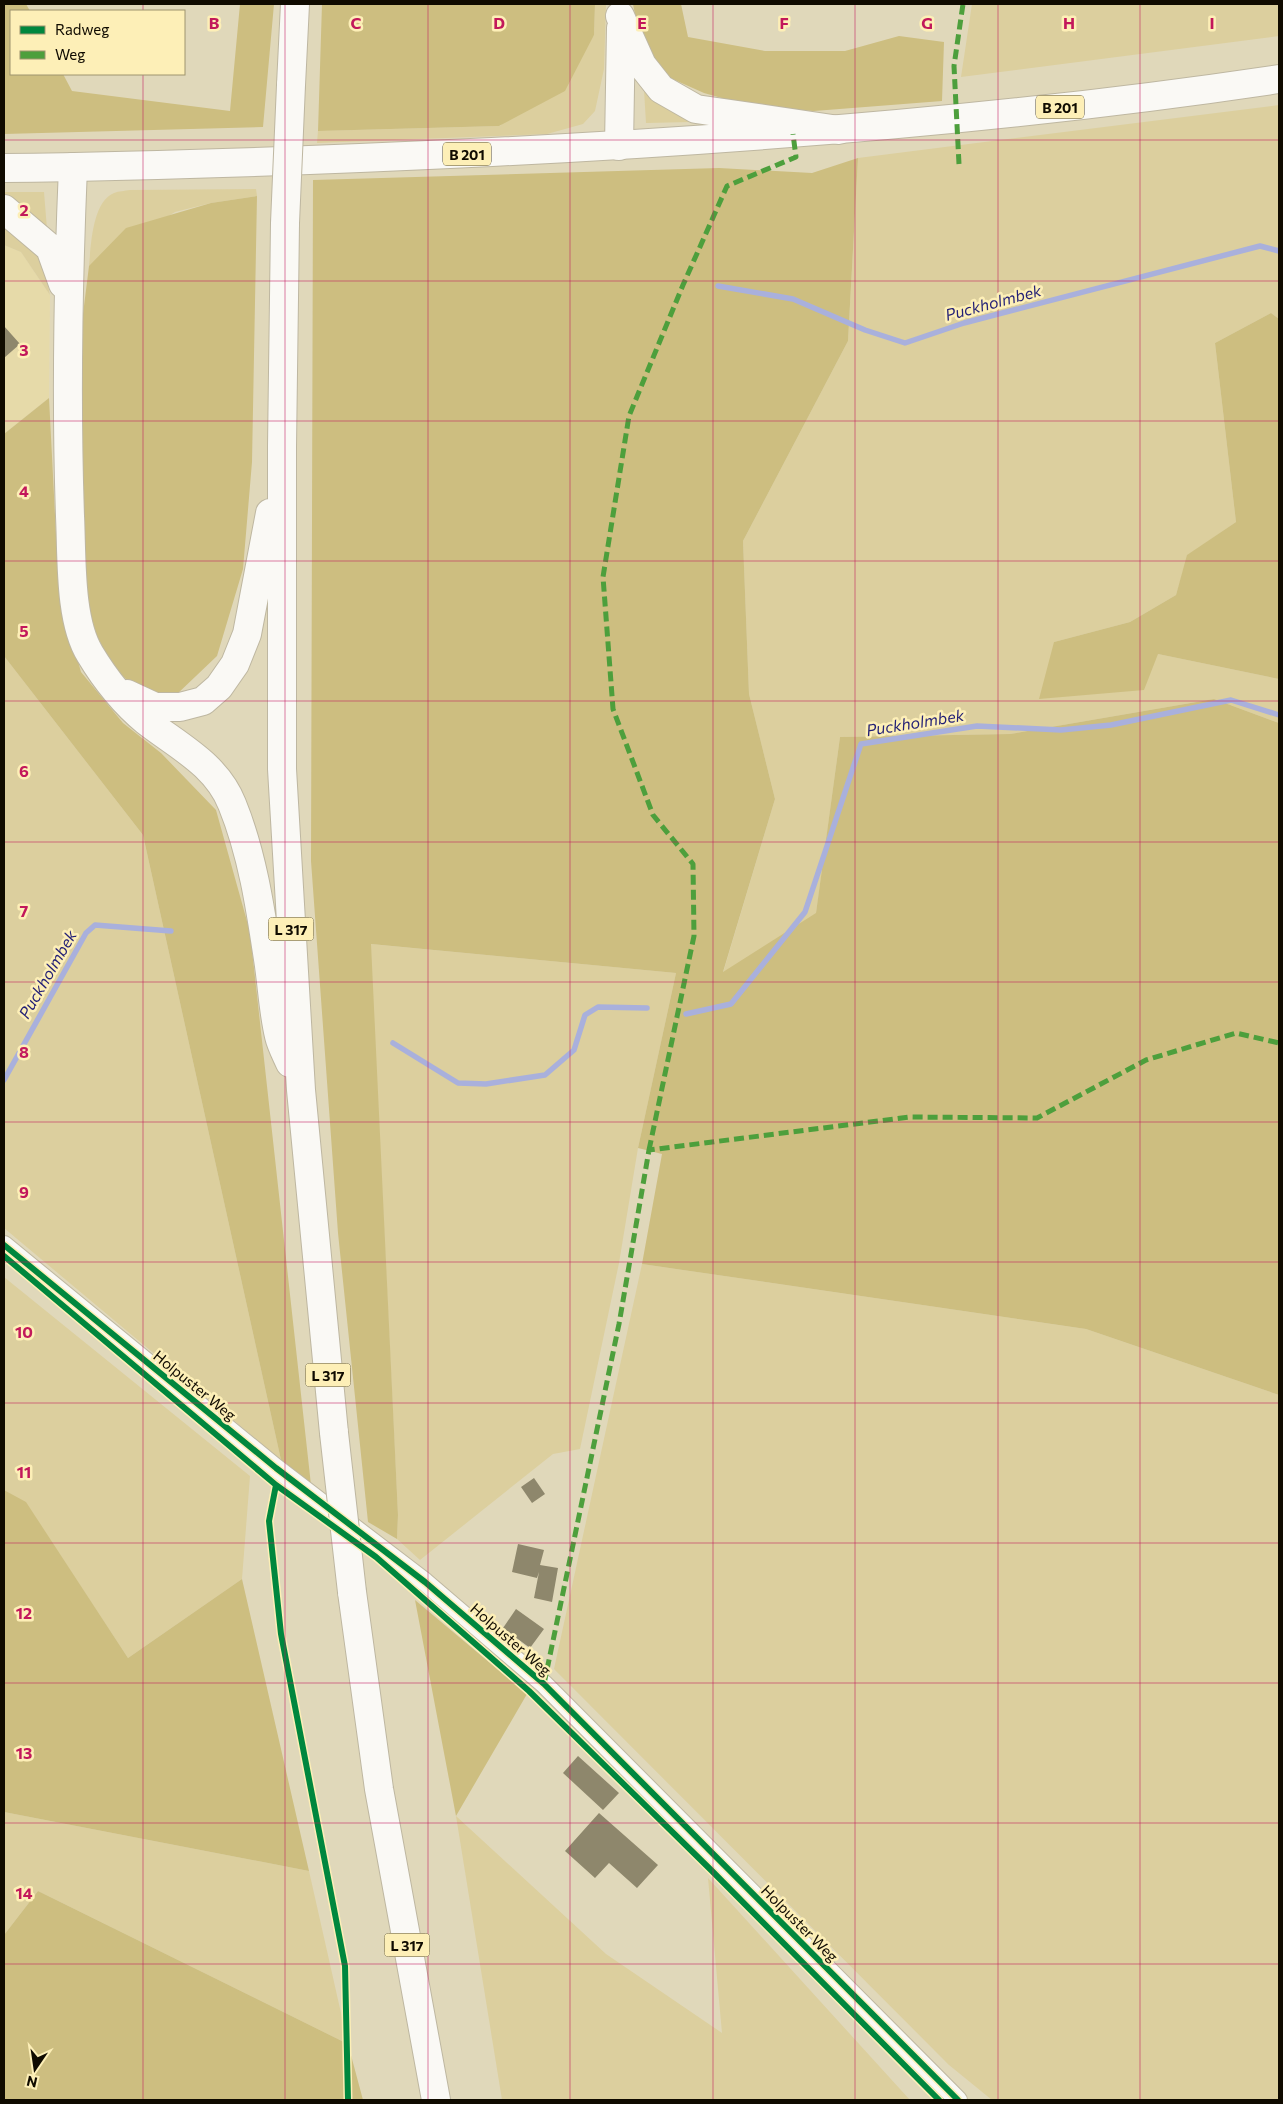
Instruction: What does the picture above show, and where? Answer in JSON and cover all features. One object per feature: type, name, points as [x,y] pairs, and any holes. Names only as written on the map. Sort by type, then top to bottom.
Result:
[{"type":"main road","points":[[112,687],[155,707],[180,707],[203,701],[218,687],[235,664],[247,634],[282,447],[285,223],[295,4]]},
{"type":"main road","points":[[620,10],[642,65],[660,89],[696,109],[839,130]]},
{"type":"main road","points":[[619,146],[620,10]]},
{"type":"main road","name":"B 201","points":[[4,168],[316,161],[619,146],[839,130],[974,117],[1198,91],[1279,79]]},
{"type":"main road","points":[[73,167],[68,297],[68,447],[73,590],[79,624],[88,652],[112,687],[145,720],[195,755],[217,776],[231,802],[248,850],[252,868],[261,914],[279,1037],[301,1090]]},
{"type":"main road","points":[[4,210],[50,248],[68,297]]},
{"type":"main road","name":"L 317","points":[[282,447],[282,769],[301,1090],[334,1433],[352,1592],[379,1789],[436,2100]]},
{"type":"street","name":"Holpuster Weg","points":[[4,1245],[276,1468],[425,1582],[544,1684],[958,2100]]},
{"type":"shaded area","points":[[4,4],[26,4],[29,10],[10,10],[10,75],[64,75],[72,91],[230,111],[240,4],[274,4],[263,127],[4,134]]},
{"type":"shaded area","points":[[322,4],[595,4],[594,35],[565,91],[499,126],[318,131]]},
{"type":"shaded area","points":[[595,4],[606,4],[604,69],[595,111],[583,124],[547,134],[317,143],[318,131],[500,126],[594,35]]},
{"type":"shaded area","points":[[633,4],[681,4],[688,37],[765,51],[845,51],[899,36],[944,42],[942,101],[814,111],[757,108],[704,93],[668,77],[641,46]]},
{"type":"shaded area","points":[[972,4],[1279,4],[1279,36],[961,77]]},
{"type":"shaded area","points":[[644,90],[664,106],[691,122],[646,123]]},
{"type":"shaded area","points":[[1279,105],[1279,319],[1271,313],[1215,343],[1236,522],[1188,555],[1176,595],[1130,622],[1054,642],[1158,654],[1279,679],[1279,723],[1214,699],[1010,734],[840,737],[816,914],[723,973],[775,799],[749,694],[743,541],[848,341],[858,158]]},
{"type":"shaded area","points":[[858,158],[848,341],[743,541],[749,694],[775,799],[723,972],[816,913],[840,737],[1010,734],[1214,699],[1279,723],[1279,1395],[1086,1329],[642,1264],[662,1154],[638,1148],[676,973],[371,944],[398,1515],[397,1539],[368,1522],[338,1233],[311,861],[313,180],[719,168],[812,173]]},
{"type":"shaded area","points":[[256,189],[257,196],[211,203],[175,212],[89,266],[92,236],[97,215],[101,205],[114,193],[130,190]]},
{"type":"shaded area","points":[[4,192],[44,192],[47,229],[4,201]]},
{"type":"shaded area","points":[[257,196],[252,462],[243,569],[217,656],[175,696],[139,691],[114,668],[97,636],[86,600],[81,377],[82,322],[89,266],[126,228],[211,203]]},
{"type":"shaded area","points":[[4,222],[42,258],[50,295],[21,252],[4,245]]},
{"type":"shaded area","points":[[4,245],[21,252],[50,295],[49,398],[4,434]]},
{"type":"shaded area","points":[[1271,313],[1279,319],[1279,679],[1158,654],[1144,690],[1039,699],[1054,642],[1130,622],[1176,595],[1187,555],[1236,522],[1215,343]]},
{"type":"shaded area","points":[[49,398],[59,593],[81,672],[123,723],[161,753],[216,810],[250,932],[311,1485],[281,1460],[143,835],[4,656],[4,434]]},
{"type":"shaded area","points":[[4,656],[143,835],[281,1460],[4,1228]]},
{"type":"shaded area","points":[[370,944],[676,973],[638,1148],[619,1263],[580,1449],[553,1454],[420,1560],[397,1539],[398,1515]]},
{"type":"shaded area","points":[[642,1264],[1086,1329],[1279,1395],[1279,2100],[992,2100],[949,2065],[554,1669]]},
{"type":"shaded area","points":[[4,1277],[250,1476],[242,1579],[128,1658],[26,1503],[4,1490]]},
{"type":"shaded area","points":[[4,1490],[26,1502],[128,1658],[242,1579],[309,1871],[4,1812]]},
{"type":"shaded area","points":[[415,1600],[527,1694],[456,1816]]},
{"type":"shaded area","points":[[4,1812],[309,1871],[348,2044],[38,1891],[4,1935]]},
{"type":"shaded area","points":[[456,1816],[606,1954],[722,2033],[708,1878],[910,2100],[502,2100]]},
{"type":"shaded area","points":[[38,1891],[348,2044],[363,2100],[4,2100],[4,1935]]},
{"type":"building","points":[[4,326],[20,344],[4,358]]},
{"type":"building","points":[[534,1478],[545,1494],[532,1503],[521,1487]]},
{"type":"building","points":[[518,1544],[544,1550],[540,1565],[558,1568],[552,1602],[534,1598],[539,1572],[537,1578],[512,1572]]},
{"type":"building","points":[[516,1609],[544,1629],[530,1648],[503,1628]]},
{"type":"building","points":[[578,1756],[619,1793],[603,1810],[563,1773]]},
{"type":"building","points":[[599,1813],[658,1865],[637,1888],[609,1863],[595,1878],[565,1851]]},
{"type":"waterway","name":"Puckholmbek","points":[[718,286],[793,299],[865,330],[905,343],[964,323],[1260,246],[1279,251]]},
{"type":"waterway","name":"Puckholmbek","points":[[686,1014],[731,1004],[805,912],[861,744],[977,726],[1061,730],[1111,725],[1231,700],[1279,715]]},
{"type":"waterway","name":"Puckholmbek","points":[[4,1080],[86,933],[95,925],[171,931]]},
{"type":"waterway","name":"Puckholmbek","points":[[393,1043],[458,1083],[486,1084],[545,1075],[574,1050],[585,1015],[598,1007],[647,1008]]},
{"type":"marked path","points":[[959,164],[954,66],[963,4]]},
{"type":"marked path","points":[[649,1150],[694,936],[693,864],[653,815],[613,709],[603,577],[629,416],[683,285],[727,186],[796,157],[793,134]]},
{"type":"marked path","points":[[544,1684],[619,1324],[649,1150],[910,1117],[1037,1118],[1146,1060],[1236,1033],[1279,1043]]},
{"type":"cycle path","points":[[4,1245],[276,1468],[425,1582],[544,1684],[958,2100]]},
{"type":"cycle path","points":[[4,1256],[276,1485],[376,1557],[529,1691],[711,1870],[939,2100]]},
{"type":"cycle path","points":[[276,1485],[269,1521],[281,1634],[345,1966],[348,2100]]}]
